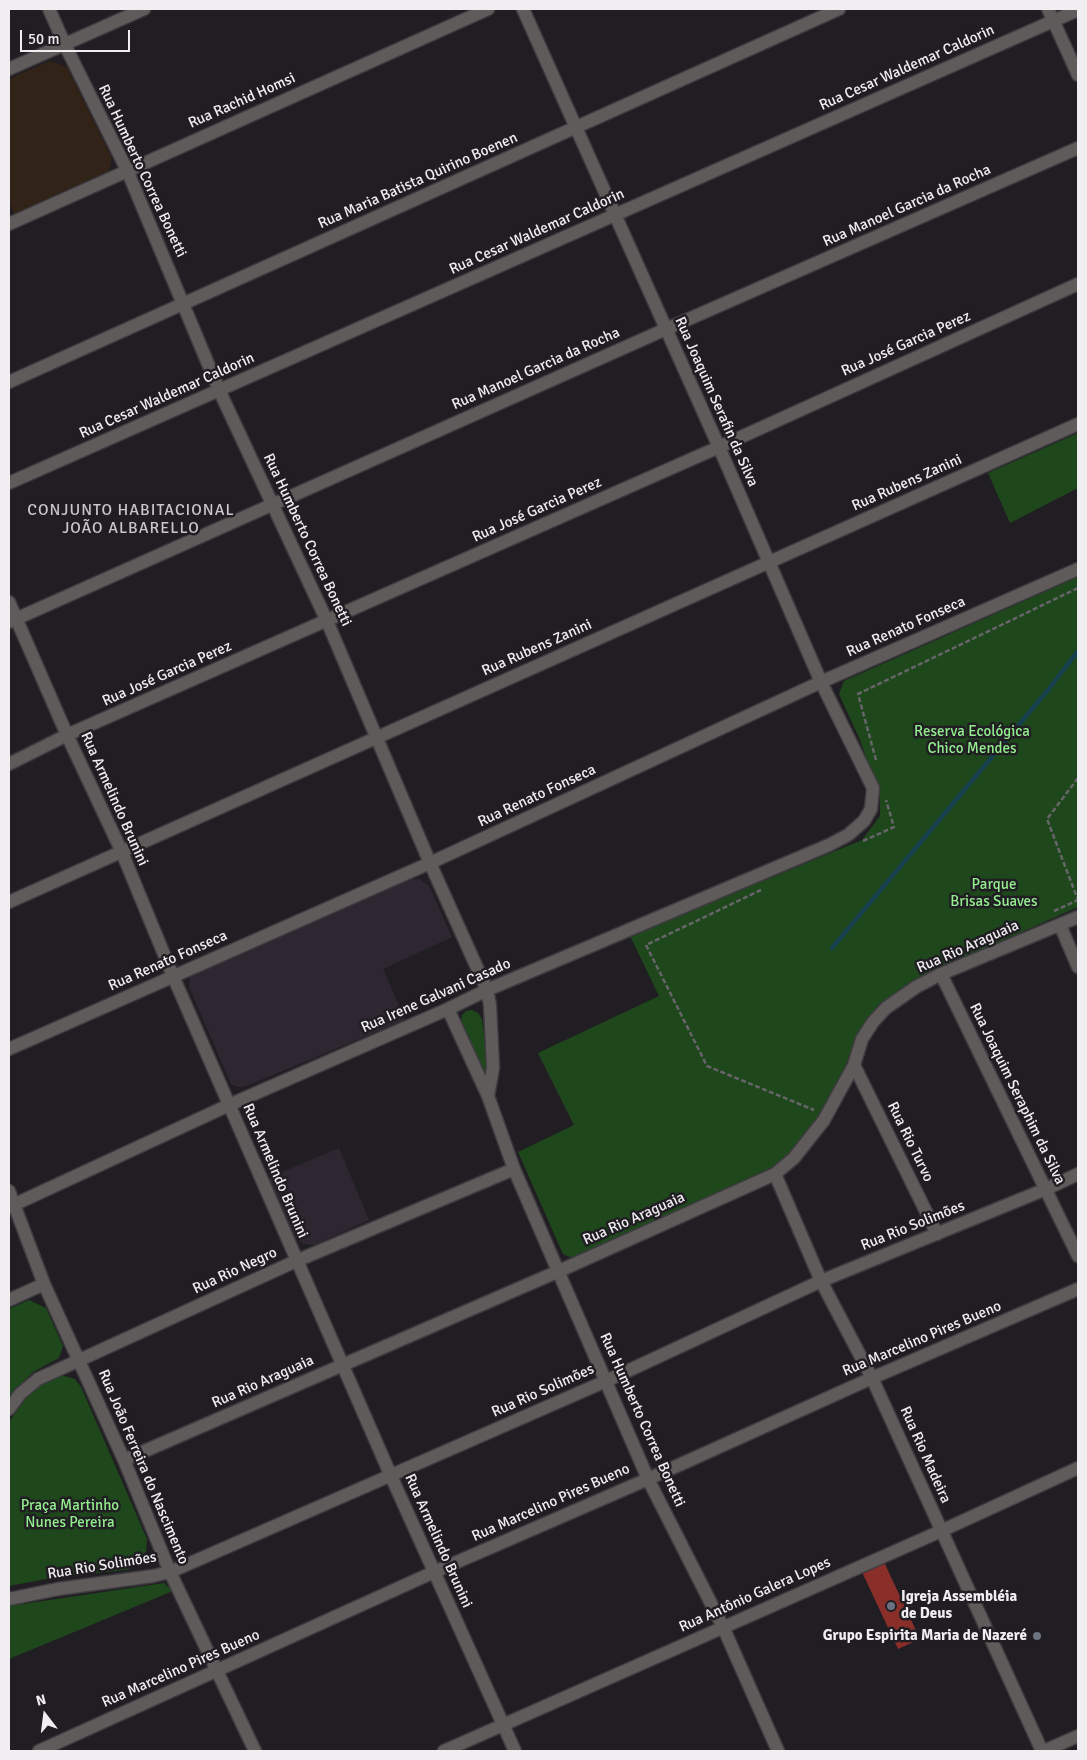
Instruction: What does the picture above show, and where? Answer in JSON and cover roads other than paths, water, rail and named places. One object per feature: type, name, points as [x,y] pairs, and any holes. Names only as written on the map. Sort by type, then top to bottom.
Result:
[{"type":"street","name":"Rua Humberto Correa Bonetti","points":[[49,9],[127,170],[219,390],[327,621],[430,863],[487,990],[490,1005],[493,1068],[488,1096]]},
{"type":"street","points":[[9,69],[144,9]]},
{"type":"street","name":"Rua Rachid Homsi","points":[[9,224],[488,9]]},
{"type":"street","name":"Rua Joaquim Serafin da Silva","points":[[523,9],[719,447],[821,682],[873,788],[871,809]]},
{"type":"street","name":"Rua Maria Batista Quirino Boenen","points":[[9,382],[839,9]]},
{"type":"street","points":[[1048,9],[1078,75]]},
{"type":"street","name":"Rua Cesar Waldemar Caldorin","points":[[9,484],[1078,10]]},
{"type":"street","name":"Rua Manoel Garcia da Rocha","points":[[12,620],[1078,148]]},
{"type":"street","name":"Rua José Garcia Perez","points":[[9,764],[67,736],[719,447],[1078,284]]},
{"type":"street","name":"Rua Rubens Zanini","points":[[9,902],[121,850],[377,738],[1078,424]]},
{"type":"street","name":"Rua Renato Fonseca","points":[[9,1049],[430,863],[821,682],[1078,569]]},
{"type":"street","name":"Rua Armelindo Brunini","points":[[9,602],[12,620],[121,850],[173,976],[296,1260],[515,1751]]},
{"type":"street","name":"Rua Irene Galvani Casado","points":[[12,1206],[229,1105],[487,990],[829,846],[848,835],[864,821],[871,809]]},
{"type":"street","name":"Rua Rio Araguaia","points":[[124,1460],[559,1271],[775,1174],[794,1158],[824,1120],[854,1065],[862,1039],[873,1022],[886,1008],[941,974],[1078,917]]},
{"type":"street","points":[[1060,925],[1078,967]]},
{"type":"street","name":"Rua Joaquim Seraphim da Silva","points":[[941,974],[1078,1256]]},
{"type":"street","name":"Rua Humberto Correa Bonetti","points":[[448,1009],[488,1096],[514,1169],[648,1479],[723,1627],[778,1751]]},
{"type":"street","name":"Rua Rio Turvo","points":[[854,1065],[938,1234]]},
{"type":"street","name":"Rua Rio Negro","points":[[9,1409],[20,1394],[38,1378],[296,1260],[514,1169]]},
{"type":"street","name":"Rua Rio Madeira","points":[[775,1174],[822,1281],[872,1378],[1043,1751]]},
{"type":"street","name":"Rua Rio Solimões","points":[[9,1599],[49,1590],[170,1572],[606,1381],[822,1281],[1078,1174]]},
{"type":"street","name":"Rua João Ferreira do Nascimento","points":[[9,1191],[12,1206],[44,1284],[124,1460],[170,1572],[255,1751]]},
{"type":"street","points":[[9,1300],[44,1284]]},
{"type":"street","name":"Rua Marcelino Pires Bueno","points":[[39,1751],[434,1572],[1078,1289]]},
{"type":"street","name":"Rua Antônio Galera Lopes","points":[[444,1751],[941,1531],[1078,1468]]},
{"type":"street","points":[[1043,1751],[1078,1736]]},
{"type":"waterway","points":[[832,948],[1048,690],[1078,651]]},
{"type":"place","name":"Igreja Assembléia de Deus","points":[[891,1606]]},
{"type":"place","name":"Grupo Espirita Maria de Nazeré","points":[[1037,1636]]},
{"type":"district","name":"CONJUNTO HABITACIONAL JOÃO ALBARELLO","points":[[131,520]]},
{"type":"park label","name":"Reserva Ecológica Chico Mendes","points":[[972,740]]},
{"type":"park label","name":"Parque Brisas Suaves","points":[[994,894]]},
{"type":"park label","name":"Praça Martinho Nunes Pereira","points":[[70,1514]]}]
